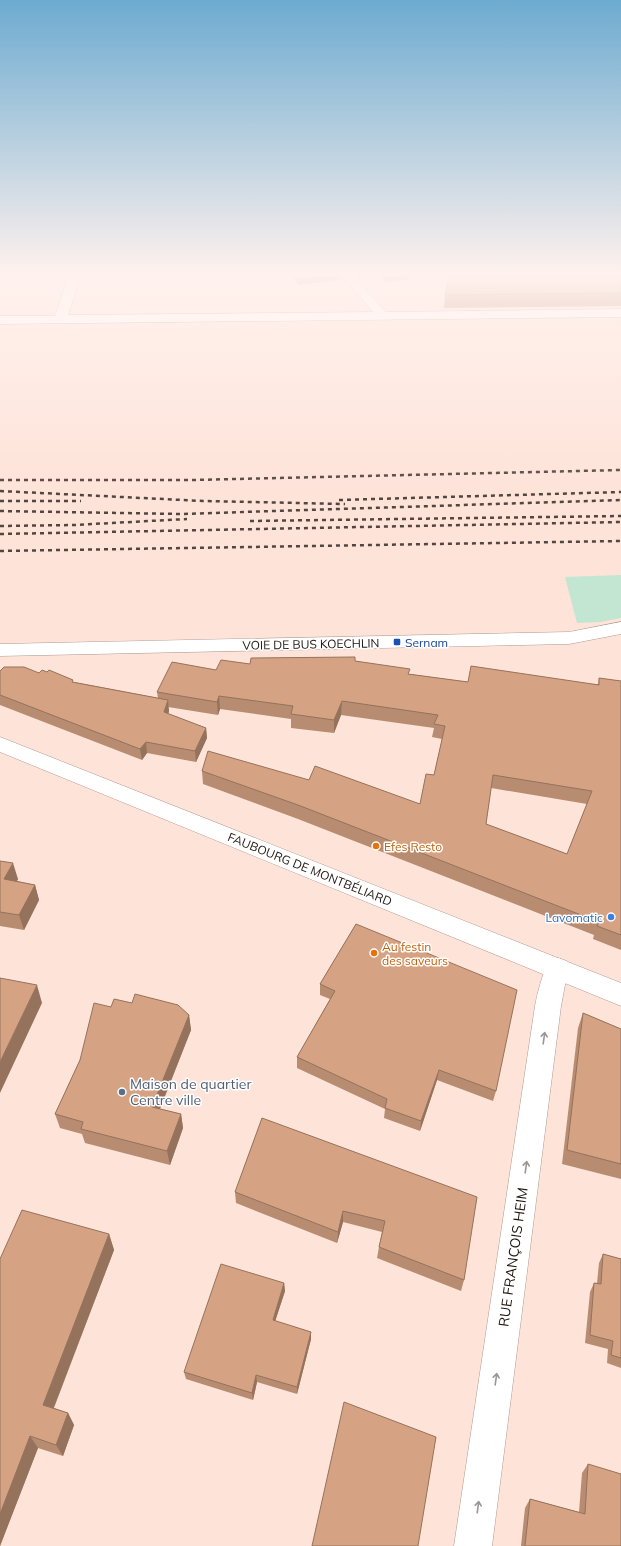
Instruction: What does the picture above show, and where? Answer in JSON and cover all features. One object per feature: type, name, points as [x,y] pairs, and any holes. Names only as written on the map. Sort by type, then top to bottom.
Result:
[{"type":"street","name":"VOIE DE BUS KOECHLIN","points":[[0,650],[569,638],[621,628]]},
{"type":"street","name":"FAUBOURG DE MONTBÉLIARD","points":[[0,744],[621,995]]},
{"type":"street","name":"RUE FRANÇOIS HEIM","points":[[473,1546],[548,1006],[552,985],[558,969]]},
{"type":"green space","points":[[621,575],[621,618],[601,622],[577,623],[565,577]]},
{"type":"building","points":[[355,657],[355,661],[410,669],[408,674],[468,682],[471,666],[599,685],[599,678],[621,681],[621,935],[597,926],[599,922],[298,805],[202,771],[208,751],[309,780],[315,766],[420,804],[426,774],[434,775],[445,726],[434,724],[438,715],[342,701],[334,720],[291,714],[293,706],[219,696],[217,702],[157,692],[172,662],[216,670],[221,660],[250,664],[251,658]],"holes":[[[493,775],[592,791],[567,854],[486,824]]]},
{"type":"building","points":[[4,667],[24,667],[39,673],[42,670],[47,672],[49,670],[73,680],[72,682],[168,700],[164,712],[206,728],[195,751],[146,742],[140,749],[0,695],[0,671]]},
{"type":"building","points":[[0,861],[13,863],[4,879],[35,885],[19,915],[0,912]]},
{"type":"building","points":[[356,924],[517,990],[496,1091],[439,1070],[421,1121],[385,1108],[387,1099],[297,1057],[335,991],[320,984]]},
{"type":"building","points":[[0,978],[37,985],[0,1062]]},
{"type":"building","name":"Maison de quartier Centre ville","points":[[135,994],[178,1005],[189,1015],[152,1107],[181,1114],[167,1151],[81,1129],[83,1122],[55,1114],[80,1060],[94,1003],[111,1007],[114,999],[132,1003]]},
{"type":"building","points":[[583,1013],[621,1029],[621,1164],[567,1150]]},
{"type":"building","points":[[262,1118],[477,1197],[464,1280],[379,1247],[385,1221],[343,1211],[338,1232],[235,1192]]},
{"type":"building","points":[[22,1210],[109,1234],[43,1405],[68,1413],[56,1445],[30,1436],[0,1514],[0,1259]]},
{"type":"building","points":[[603,1254],[621,1259],[621,1358],[611,1355],[613,1341],[590,1335],[594,1283],[601,1284]]},
{"type":"building","points":[[221,1264],[284,1283],[273,1320],[311,1332],[297,1387],[256,1375],[252,1393],[184,1372]]},
{"type":"building","points":[[344,1402],[436,1437],[418,1546],[312,1546]]},
{"type":"building","points":[[588,1464],[621,1474],[621,1546],[525,1546],[530,1499],[585,1514]]},
{"type":"railway","points":[[0,480],[192,480],[621,470]]},
{"type":"railway","points":[[0,491],[203,501],[345,504]]},
{"type":"railway","points":[[339,500],[621,492]]},
{"type":"railway","points":[[0,511],[181,514],[621,500]]},
{"type":"railway","points":[[0,501],[81,501]]},
{"type":"railway","points":[[250,521],[621,516]]},
{"type":"railway","points":[[0,526],[74,525],[187,519]]},
{"type":"railway","points":[[0,534],[621,522]]},
{"type":"railway","points":[[0,551],[621,541]]},
{"type":"place","name":"Sernam","points":[[397,642]]},
{"type":"place","name":"Efes Resto","points":[[376,846]]},
{"type":"place","name":"Lavomatic","points":[[611,917]]},
{"type":"place","name":"Au festin des saveurs","points":[[374,953]]},
{"type":"place","name":"Maison de quartier Centre ville","points":[[122,1092]]}]
